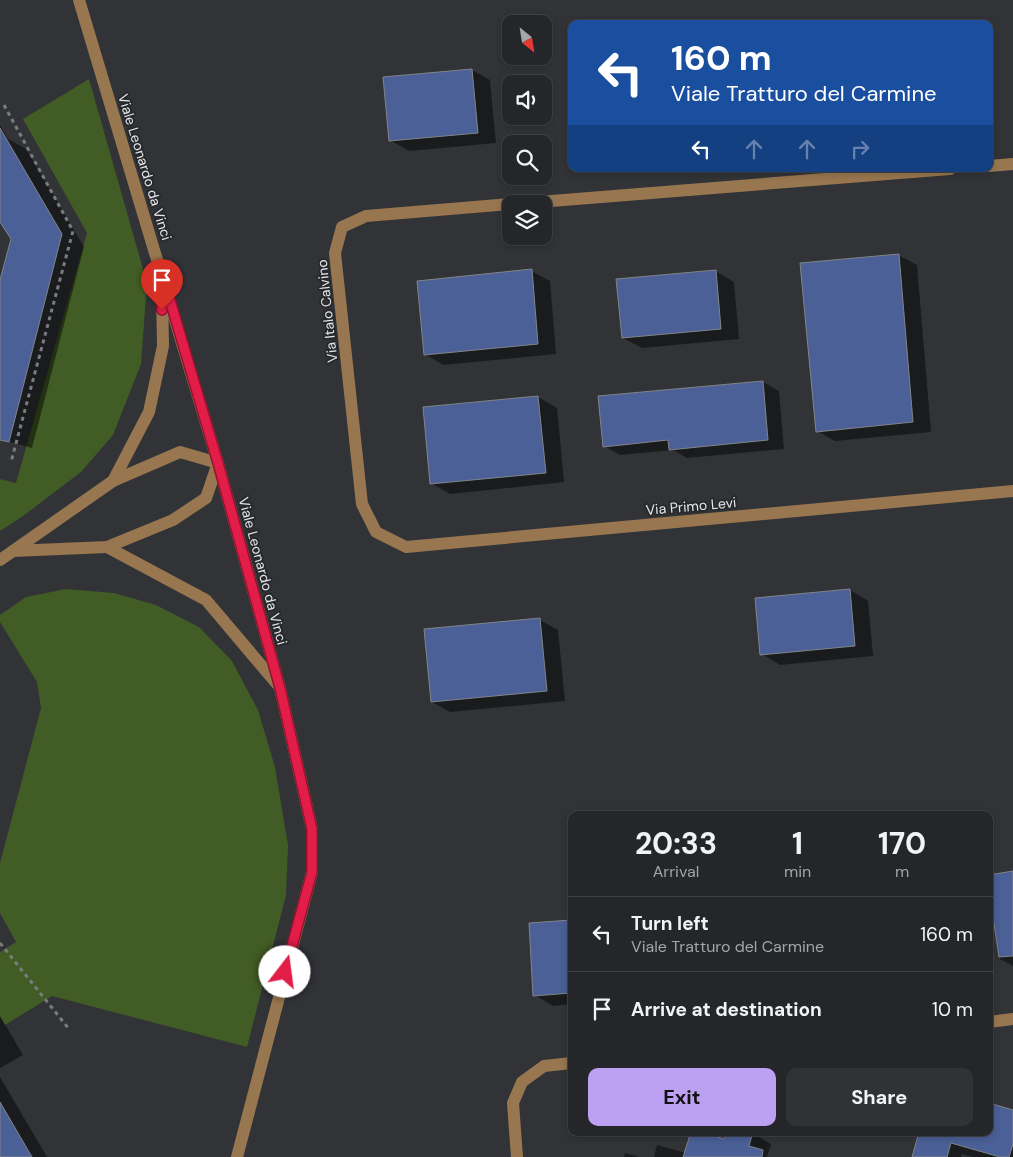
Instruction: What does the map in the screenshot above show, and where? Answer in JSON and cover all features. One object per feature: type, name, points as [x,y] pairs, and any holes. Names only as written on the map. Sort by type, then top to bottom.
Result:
[{"type":"street","name":"Viale Leonardo da Vinci","points":[[79,0],[218,463],[280,688],[312,829],[312,872],[237,1157]]},
{"type":"street","points":[[993,166],[1013,164]]},
{"type":"street","name":"Via Italo Calvino","points":[[552,201],[913,172]]},
{"type":"street","name":"Via Italo Calvino","points":[[376,532],[362,504],[335,253],[342,226],[366,216],[502,205]]},
{"type":"street","points":[[113,481],[149,412],[163,346],[162,273]]},
{"type":"street","points":[[0,560],[113,481],[180,452],[218,463],[206,498],[173,520],[106,547],[13,551]]},
{"type":"street","name":"Via Primo Levi","points":[[376,532],[406,547],[1013,491]]},
{"type":"street","points":[[106,547],[206,600],[280,688]]},
{"type":"street","points":[[993,1022],[1013,1020]]},
{"type":"street","points":[[517,1157],[513,1103],[522,1082],[544,1066],[568,1063]]},
{"type":"path","points":[[4,105],[73,231],[11,462]]},
{"type":"path","points":[[0,943],[69,1029]]},
{"type":"green space","points":[[89,79],[147,283],[141,364],[113,435],[81,472],[0,531],[0,479],[16,483],[87,233],[23,119]]},
{"type":"green space","points":[[66,589],[114,593],[156,605],[199,627],[232,661],[258,710],[275,767],[288,845],[286,895],[247,1047],[52,996],[5,1025],[0,1017],[0,952],[16,942],[0,913],[0,863],[41,708],[37,682],[0,622],[0,615],[26,597]]},
{"type":"building","points":[[472,69],[478,133],[389,141],[383,77]]},
{"type":"building","points":[[0,128],[62,234],[9,442],[0,440],[0,280],[11,239],[0,222]]},
{"type":"building","points":[[899,254],[913,422],[816,432],[800,263]]},
{"type":"building","points":[[532,269],[538,344],[424,355],[417,281]]},
{"type":"building","points":[[716,270],[721,329],[622,338],[616,279]]},
{"type":"building","points":[[763,381],[768,440],[669,450],[668,440],[603,447],[598,396]]},
{"type":"building","points":[[538,396],[546,473],[430,484],[423,407]]},
{"type":"building","points":[[850,589],[855,646],[760,655],[755,598]]},
{"type":"building","points":[[540,618],[547,691],[431,702],[424,629]]},
{"type":"building","points":[[1013,871],[1013,956],[999,957],[993,917],[993,874]]},
{"type":"building","points":[[568,920],[568,993],[533,996],[529,923]]},
{"type":"building","points":[[0,1102],[32,1157],[0,1157]]},
{"type":"building","points":[[993,1104],[1013,1110],[1013,1144],[1009,1157],[1000,1157],[951,1143],[947,1157],[912,1157],[918,1136],[993,1136]]},
{"type":"building","points":[[690,1136],[715,1136],[724,1139],[725,1136],[752,1136],[749,1146],[763,1150],[762,1157],[683,1157]]},
{"type":"route","points":[[162,310],[162,273],[218,463],[280,688],[312,829],[312,872],[285,972]]}]
